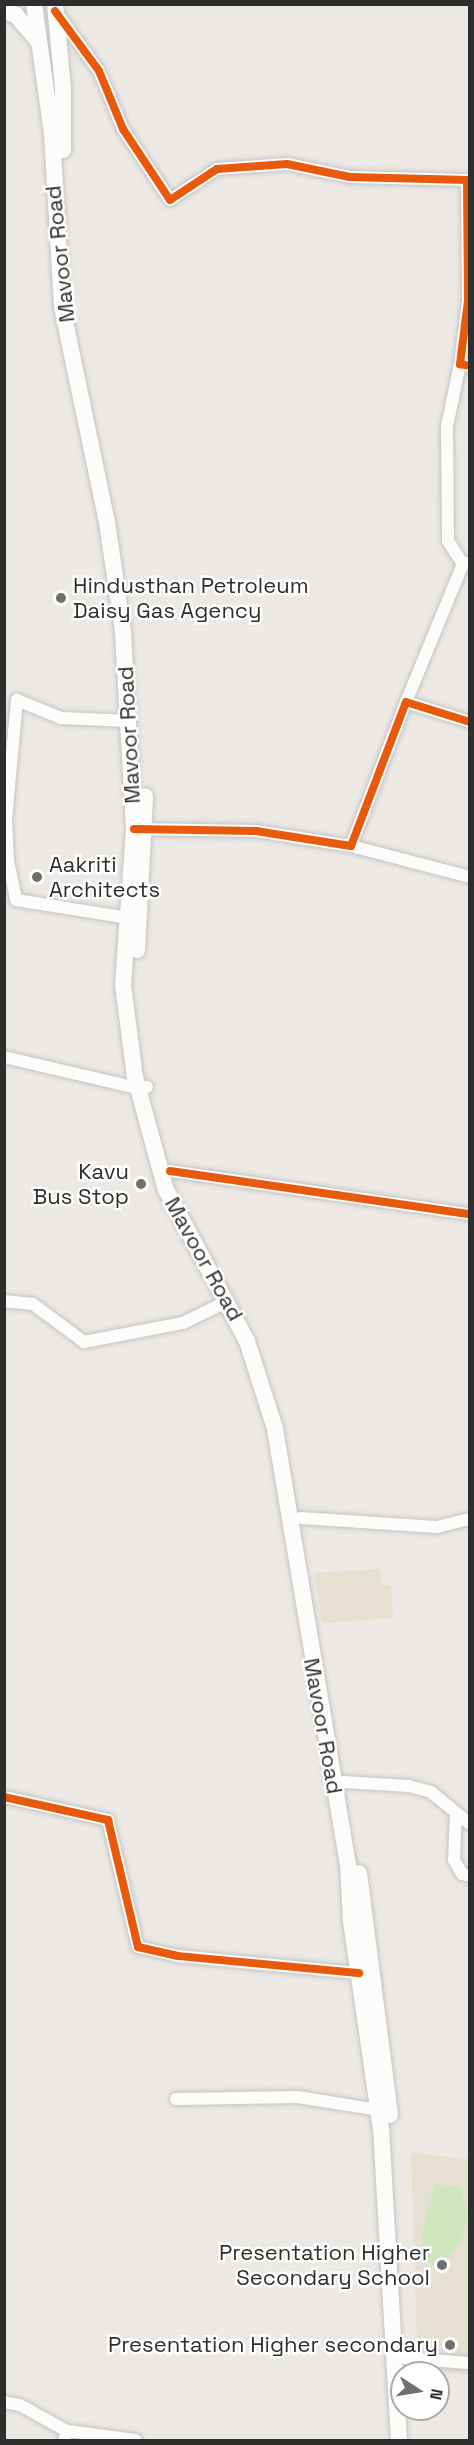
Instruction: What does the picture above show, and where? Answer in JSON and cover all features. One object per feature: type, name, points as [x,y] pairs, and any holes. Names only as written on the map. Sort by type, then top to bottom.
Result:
[{"type":"main road","name":"Mavoor Road","points":[[34,4],[52,133],[62,307],[107,522],[123,632],[140,829],[128,918],[123,985],[142,1087],[166,1190],[228,1301],[258,1365],[275,1429],[348,1863],[359,1973],[387,2194],[399,2440]]},
{"type":"main road","name":"Mavoor Road","points":[[55,8],[63,88],[68,266],[73,308],[117,523],[134,634],[140,829],[134,990],[142,1087],[170,1171],[268,1362],[285,1430],[366,1919],[392,2131],[405,2361]]},
{"type":"main road","points":[[12,11],[38,41]]},
{"type":"main road","points":[[409,2421],[410,2440]]},
{"type":"street","points":[[55,8],[99,71],[123,129],[170,200],[217,169],[287,164],[350,177],[467,180],[468,301],[465,365],[447,426],[448,541],[466,563],[406,702],[351,846]]},
{"type":"street","points":[[4,695],[61,718],[129,721]]},
{"type":"street","points":[[17,700],[6,820],[6,861],[16,900],[128,918]]},
{"type":"street","points":[[406,702],[470,722]]},
{"type":"street","points":[[140,829],[256,831],[351,846],[470,877]]},
{"type":"street","points":[[4,1057],[29,1060],[142,1087]]},
{"type":"street","points":[[170,1171],[470,1214]]},
{"type":"street","points":[[4,1301],[33,1304],[84,1342],[183,1323],[228,1301]]},
{"type":"street","points":[[301,1518],[437,1527],[470,1519]]},
{"type":"street","points":[[343,1782],[409,1786],[431,1792],[470,1824]]},
{"type":"street","points":[[4,1797],[108,1820],[138,1947],[178,1956],[359,1973]]},
{"type":"street","points":[[456,1814],[454,1860],[462,1874],[470,1876]]},
{"type":"street","points":[[176,2099],[298,2097],[378,2110]]},
{"type":"street","points":[[450,2364],[470,2363]]},
{"type":"street","points":[[4,2402],[20,2405],[65,2436],[135,2440]]},
{"type":"shaded area","points":[[380,1569],[382,1585],[391,1585],[393,1618],[322,1623],[314,1573]]},
{"type":"shaded area","name":"Presentation Higher Secondary School","points":[[411,2153],[469,2159],[469,2374],[450,2373],[450,2361],[418,2361]]},
{"type":"green space","points":[[435,2184],[460,2187],[468,2210],[463,2238],[445,2262],[429,2264],[421,2251],[426,2213]]},
{"type":"cycle path","points":[[55,11],[99,71],[123,129],[170,200],[217,169],[287,164],[350,177],[467,180],[468,301],[460,364],[470,366]]},
{"type":"cycle path","points":[[134,829],[256,831],[351,846],[406,702],[470,722]]},
{"type":"cycle path","points":[[170,1171],[470,1214]]},
{"type":"cycle path","points":[[4,1797],[108,1820],[138,1947],[178,1956],[359,1973]]},
{"type":"place","name":"Hindusthan Petroleum Daisy Gas Agency","points":[[61,598]]},
{"type":"place","name":"Aakriti Architects","points":[[37,877]]},
{"type":"place","name":"Kavu Bus Stop","points":[[141,1184]]},
{"type":"place","name":"Presentation Higher Secondary School","points":[[442,2265]]},
{"type":"place","name":"Presentation Higher secondary","points":[[450,2345]]}]
